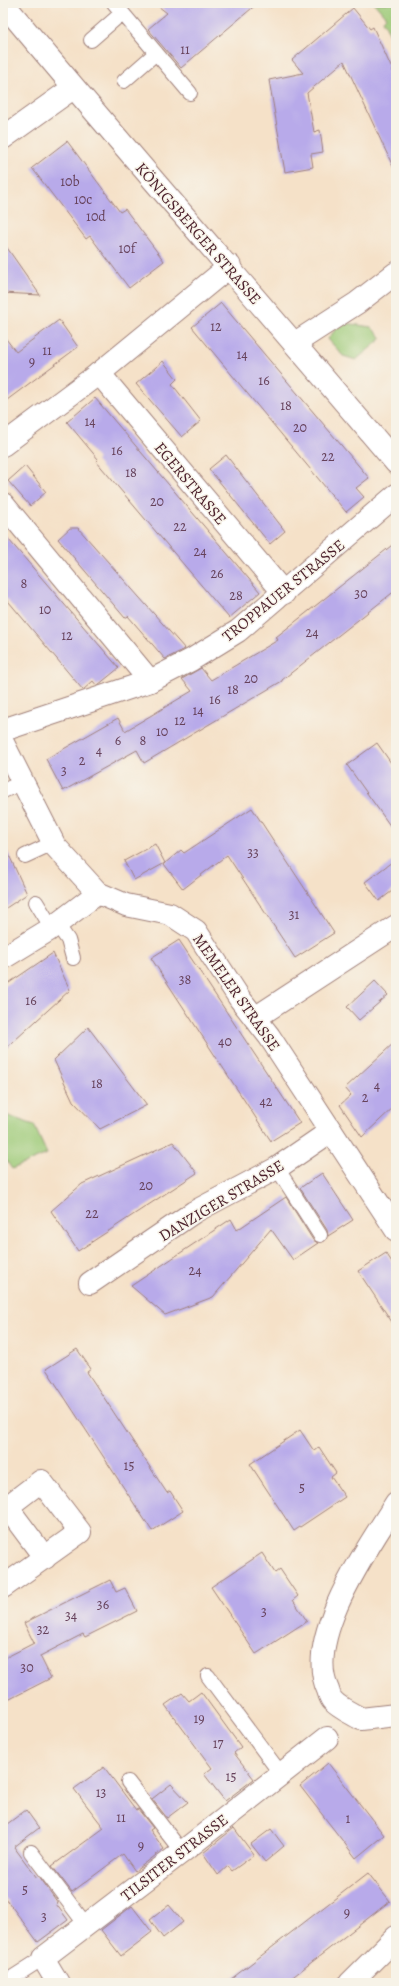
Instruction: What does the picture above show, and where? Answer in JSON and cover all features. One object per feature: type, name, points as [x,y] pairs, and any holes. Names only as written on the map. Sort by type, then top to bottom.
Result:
[{"type":"street","name":"KÖNIGSBERGER STRASSE","points":[[3,3],[137,163],[230,266],[396,463]]},
{"type":"street","points":[[3,138],[73,88]]},
{"type":"street","points":[[3,444],[99,373],[230,266]]},
{"type":"street","points":[[295,343],[357,304],[396,273]]},
{"type":"street","name":"EGERSTRASSE","points":[[99,373],[284,593]]},
{"type":"street","name":"TROPPAUER STRASSE","points":[[3,730],[150,681],[191,660],[238,631],[284,593],[396,495]]},
{"type":"street","points":[[3,504],[150,681]]},
{"type":"street","name":"MEMELER STRASSE","points":[[3,743],[53,843],[71,866],[98,893],[126,905],[170,914],[196,931],[240,999],[255,1018],[396,1230]]},
{"type":"street","points":[[3,958],[54,926],[98,893]]},
{"type":"street","points":[[255,1018],[396,926]]},
{"type":"street","name":"DANZIGER STRASSE","points":[[90,1283],[194,1212],[277,1168],[331,1131]]},
{"type":"street","points":[[3,1587],[45,1558],[80,1532],[41,1481],[5,1504],[45,1558]]},
{"type":"street","points":[[396,1503],[343,1594],[331,1620],[322,1653],[322,1679],[333,1701],[361,1719],[396,1715]]},
{"type":"street","name":"TILSITER STRASSE","points":[[43,1958],[182,1852],[327,1738]]},
{"type":"street","points":[[350,1983],[396,1937]]},
{"type":"street","points":[[43,1958],[58,1983]]},
{"type":"lane","points":[[91,40],[118,8],[190,93]]},
{"type":"lane","points":[[124,81],[156,53]]},
{"type":"lane","points":[[3,791],[23,782]]},
{"type":"lane","points":[[25,856],[53,843]]},
{"type":"lane","points":[[36,902],[54,926],[68,940],[73,958]]},
{"type":"lane","points":[[277,1168],[320,1235]]},
{"type":"lane","points":[[208,1676],[281,1774]]},
{"type":"lane","points":[[128,1782],[182,1852]]},
{"type":"lane","points":[[31,1852],[86,1925]]},
{"type":"lane","points":[[4,1983],[43,1958]]},
{"type":"green space","points":[[374,3],[396,3],[396,48],[383,20],[386,17]]},
{"type":"green space","points":[[345,323],[371,327],[382,338],[356,360],[343,356],[328,339],[335,330]]},
{"type":"green space","points":[[3,1114],[34,1125],[47,1154],[12,1169],[3,1156]]},
{"type":"building","points":[[154,3],[258,3],[181,68],[148,29],[167,13]]},
{"type":"building","points":[[353,8],[370,29],[373,27],[396,78],[396,173],[344,61],[307,93],[314,132],[320,130],[323,152],[311,154],[313,167],[285,172],[269,80],[303,73],[292,60]]},
{"type":"building","points":[[67,141],[120,212],[125,209],[164,261],[129,288],[90,236],[86,239],[32,168]]},
{"type":"building","points":[[3,242],[40,295],[3,293]]},
{"type":"building","points":[[221,303],[369,478],[356,488],[364,497],[346,512],[192,327]]},
{"type":"building","points":[[59,320],[78,347],[3,403],[3,335],[16,352]]},
{"type":"building","points":[[163,361],[177,379],[172,384],[201,421],[182,437],[136,384]]},
{"type":"building","points":[[95,398],[260,592],[229,618],[96,461],[98,459],[67,422]]},
{"type":"building","points":[[226,455],[285,531],[270,544],[209,469]]},
{"type":"building","points":[[25,466],[46,492],[30,506],[8,481]]},
{"type":"building","points":[[70,528],[78,528],[185,649],[165,659],[128,616],[125,618],[58,539]]},
{"type":"building","points":[[3,533],[119,668],[97,686],[93,681],[83,690],[3,595]]},
{"type":"building","points":[[396,542],[396,590],[282,681],[144,763],[137,750],[63,791],[46,759],[118,718],[125,731],[192,691],[182,679],[201,668],[211,680],[278,640],[276,637]]},
{"type":"building","points":[[377,743],[396,770],[396,834],[347,765]]},
{"type":"building","points":[[252,808],[334,933],[295,958],[227,855],[183,889],[164,864],[181,850],[184,853]]},
{"type":"building","points":[[3,842],[27,894],[3,910]]},
{"type":"building","points":[[155,844],[165,863],[134,880],[124,861]]},
{"type":"building","points":[[396,859],[396,888],[379,901],[365,882]]},
{"type":"building","points":[[179,940],[300,1123],[271,1141],[151,958]]},
{"type":"building","points":[[53,953],[70,990],[3,1051],[3,987]]},
{"type":"building","points":[[375,981],[388,995],[359,1020],[347,1007]]},
{"type":"building","points":[[88,1027],[147,1105],[100,1129],[73,1101],[54,1060]]},
{"type":"building","points":[[396,1041],[396,1105],[362,1137],[340,1105],[351,1095],[345,1088]]},
{"type":"building","points":[[173,1142],[197,1173],[78,1251],[51,1211],[82,1184]]},
{"type":"building","points":[[322,1173],[353,1220],[328,1236],[327,1230],[300,1188]]},
{"type":"building","points":[[286,1197],[313,1240],[318,1243],[293,1260],[271,1229],[213,1297],[165,1315],[131,1286],[231,1219],[237,1230]]},
{"type":"building","points":[[386,1253],[396,1268],[396,1328],[358,1271]]},
{"type":"building","points":[[77,1349],[91,1369],[87,1372],[167,1493],[170,1491],[183,1511],[152,1531],[46,1369]]},
{"type":"building","points":[[300,1430],[314,1451],[319,1447],[336,1473],[331,1477],[345,1497],[294,1531],[250,1464]]},
{"type":"building","points":[[262,1553],[275,1573],[280,1569],[298,1596],[293,1600],[307,1621],[256,1654],[211,1587]]},
{"type":"building","points":[[110,1580],[116,1592],[125,1588],[137,1611],[85,1637],[83,1634],[40,1656],[51,1678],[8,1700],[3,1689],[3,1659],[34,1643],[24,1623]]},
{"type":"building","points":[[201,1692],[241,1747],[234,1753],[254,1779],[225,1801],[204,1774],[212,1768],[165,1705],[182,1693],[189,1701]]},
{"type":"building","points":[[328,1763],[384,1835],[356,1858],[300,1786]]},
{"type":"building","points":[[104,1767],[136,1810],[138,1809],[153,1828],[150,1830],[164,1849],[135,1871],[123,1854],[72,1892],[52,1866],[104,1828],[74,1789]]},
{"type":"building","points":[[171,1784],[188,1802],[167,1818],[152,1799]]},
{"type":"building","points":[[26,1810],[39,1828],[14,1847],[37,1878],[39,1876],[58,1903],[56,1904],[68,1920],[38,1942],[3,1895],[3,1827]]},
{"type":"building","points":[[234,1828],[254,1855],[232,1871],[228,1866],[218,1875],[203,1853]]},
{"type":"building","points":[[271,1829],[284,1846],[265,1862],[251,1844]]},
{"type":"building","points":[[368,1873],[390,1901],[285,1983],[226,1983]]},
{"type":"building","points":[[169,1905],[183,1922],[163,1938],[150,1920]]},
{"type":"building","points":[[132,1906],[152,1932],[121,1956],[101,1930]]}]
